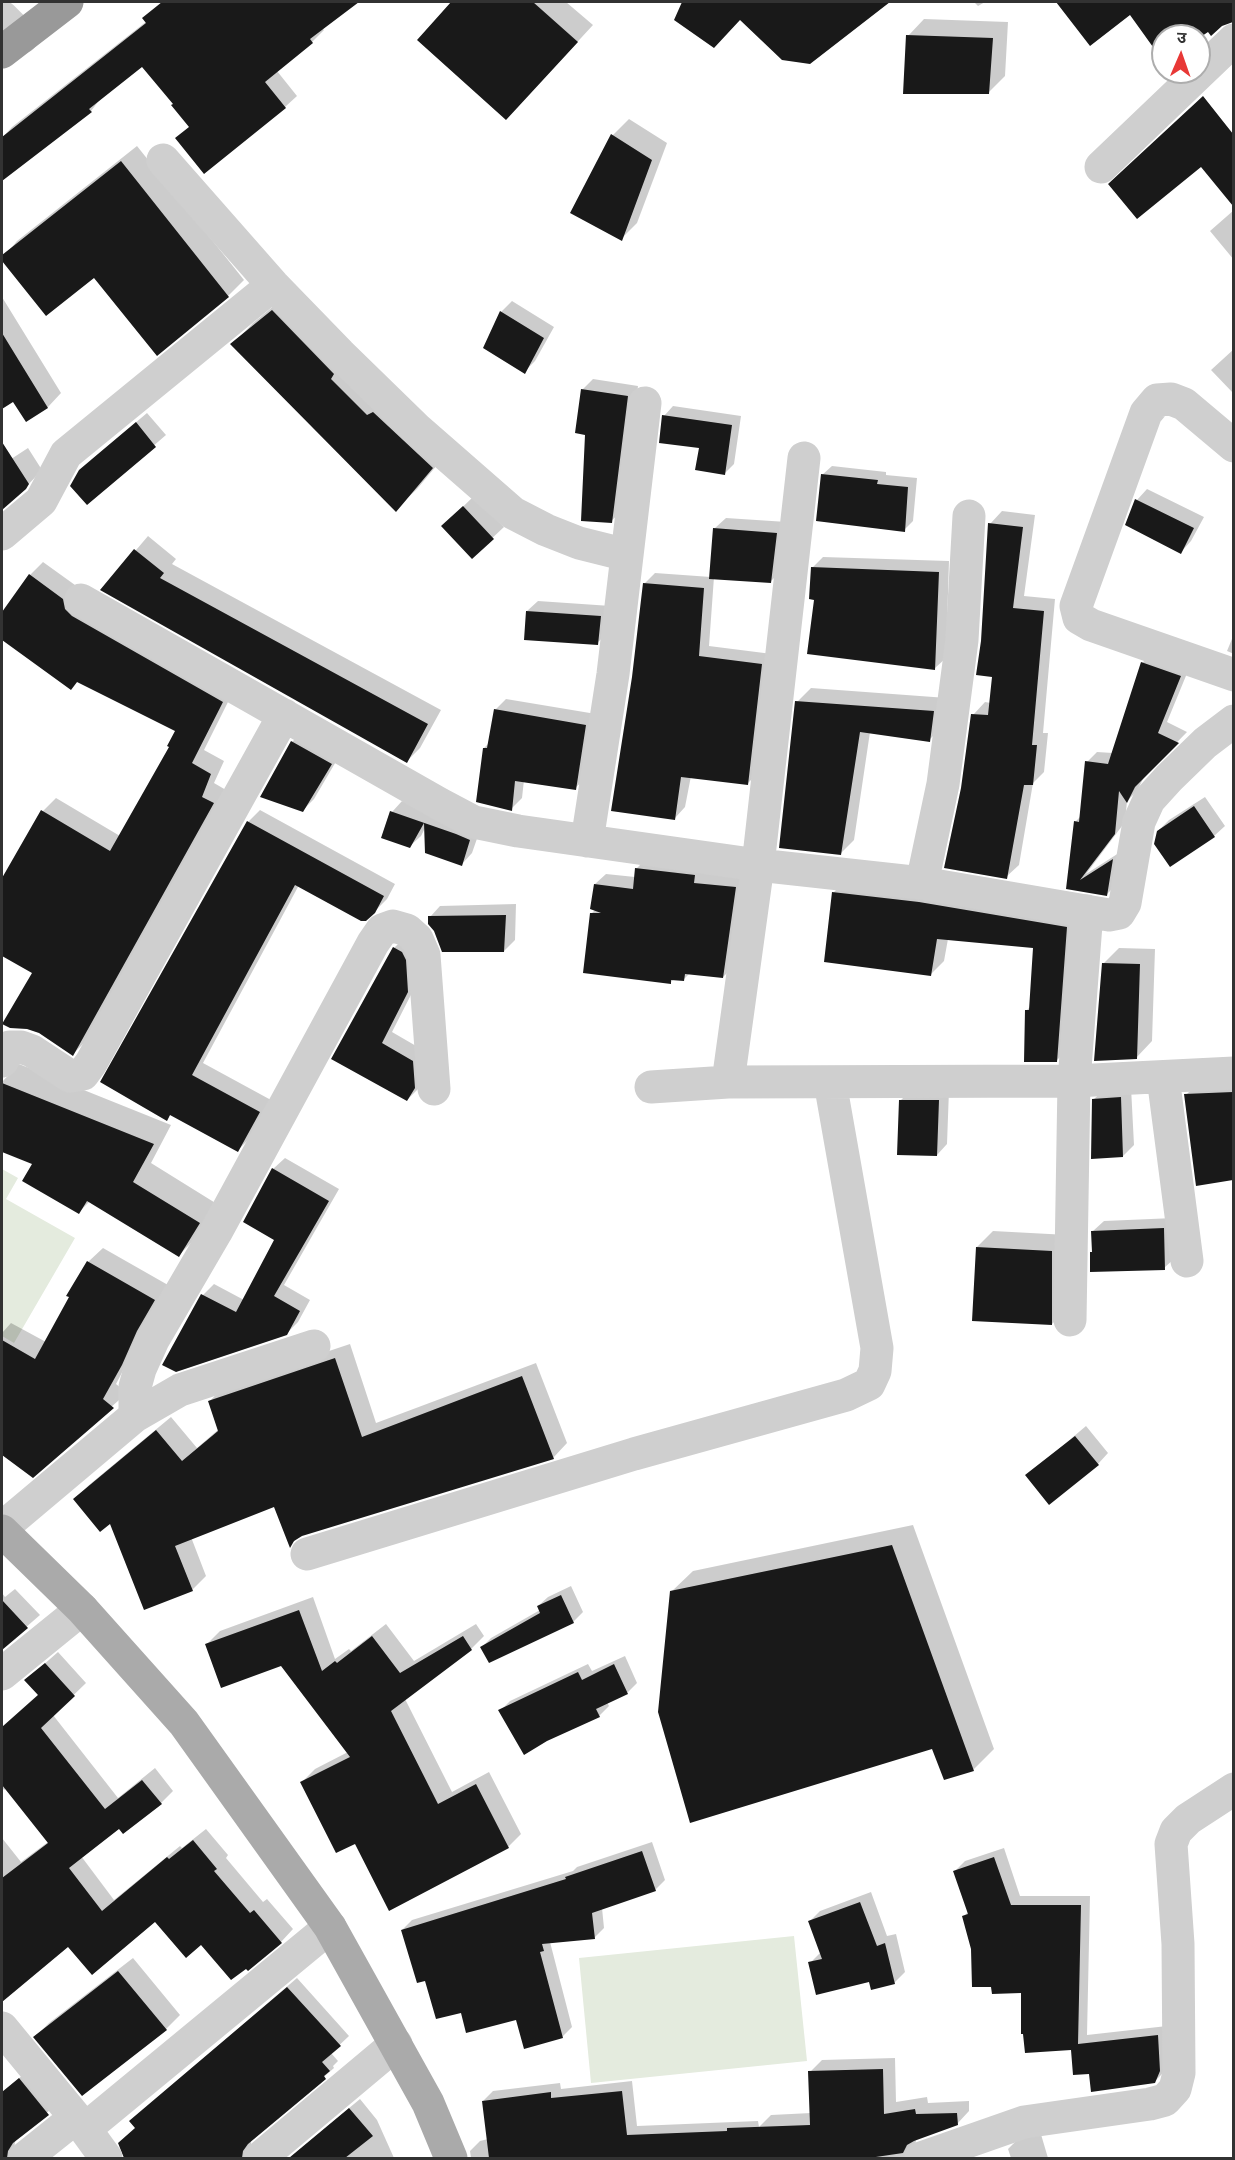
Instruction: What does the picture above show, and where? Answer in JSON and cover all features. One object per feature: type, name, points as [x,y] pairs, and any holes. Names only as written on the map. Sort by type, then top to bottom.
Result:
[{"type":"highway","points":[[8,35],[67,2]]},
{"type":"main road","points":[[2,1529],[82,1609],[184,1723],[330,1927],[428,2103],[451,2158]]},
{"type":"street","points":[[1101,167],[1233,40]]},
{"type":"street","points":[[163,160],[273,285],[418,430],[513,513],[546,530],[579,543],[627,555]]},
{"type":"street","points":[[2,534],[41,501],[66,454],[273,285]]},
{"type":"street","points":[[1230,438],[1184,404],[1170,399],[1157,400],[1146,413],[1076,606],[1079,618],[1091,625],[1233,675]]},
{"type":"street","points":[[587,841],[613,674],[645,403]]},
{"type":"street","points":[[728,1082],[758,865],[804,458]]},
{"type":"street","points":[[922,883],[943,784],[962,640],[969,516]]},
{"type":"street","points":[[81,600],[474,822],[518,831],[758,865],[922,883],[1109,915],[1119,913],[1125,903],[1139,822],[1149,800],[1176,771],[1233,721]]},
{"type":"street","points":[[2,1061],[10,1047],[21,1047],[32,1051],[69,1076],[83,1074],[92,1063],[284,716]]},
{"type":"street","points":[[1070,1320],[1074,1080],[1087,911]]},
{"type":"street","points":[[135,1416],[135,1387],[153,1340],[216,1232],[373,943],[382,930],[393,926],[407,930],[417,939],[424,956],[434,1089]]},
{"type":"street","points":[[651,1087],[728,1082],[1074,1080],[1233,1073]]},
{"type":"street","points":[[1163,1077],[1187,1261]]},
{"type":"street","points":[[307,1554],[634,1454],[846,1395],[869,1384],[875,1371],[877,1348],[830,1082]]},
{"type":"street","points":[[2,1529],[135,1416],[180,1390],[314,1346]]},
{"type":"street","points":[[2,1674],[82,1609]]},
{"type":"street","points":[[921,2158],[1024,2122],[1150,2104],[1165,2100],[1176,2089],[1179,2073],[1178,1944],[1171,1844],[1176,1831],[1188,1819],[1233,1789]]},
{"type":"street","points":[[25,2158],[80,2123],[330,1927]]},
{"type":"street","points":[[2,2028],[106,2158]]},
{"type":"street","points":[[260,2158],[396,2044]]},
{"type":"shaded area","points":[[2,1169],[18,1178],[6,1199],[75,1238],[14,1343],[2,1336]]},
{"type":"shaded area","points":[[794,1936],[807,2061],[591,2083],[579,1958]]},
{"type":"building","points":[[162,2],[359,2],[310,39],[313,43],[265,82],[286,108],[204,174],[175,138],[189,127],[142,67],[89,109],[92,112],[2,181],[2,137],[146,23],[142,18]]},
{"type":"building","points":[[451,2],[533,2],[578,42],[506,120],[417,40]]},
{"type":"building","points":[[682,2],[890,2],[810,64],[782,60],[740,20],[714,48],[674,20]]},
{"type":"building","points":[[1056,2],[1233,2],[1233,22],[1222,26],[1211,36],[1211,24],[1151,24],[1151,44],[1130,15],[1090,46]]},
{"type":"building","points":[[906,35],[993,38],[989,94],[903,94]]},
{"type":"building","points":[[1203,96],[1233,134],[1233,206],[1201,167],[1137,219],[1108,184]]},
{"type":"building","points":[[611,134],[652,160],[622,241],[570,213]]},
{"type":"building","points":[[121,161],[229,297],[157,356],[94,278],[46,316],[2,261],[2,255]]},
{"type":"building","points":[[272,310],[334,374],[331,379],[367,415],[373,412],[433,468],[396,512],[230,344]]},
{"type":"building","points":[[500,311],[544,338],[525,374],[483,348]]},
{"type":"building","points":[[2,333],[48,408],[26,422],[13,402],[2,409]]},
{"type":"building","points":[[581,389],[628,396],[612,523],[581,521],[585,435],[575,433]]},
{"type":"building","points":[[662,415],[732,425],[725,475],[695,470],[699,448],[659,443]]},
{"type":"building","points":[[136,422],[156,447],[87,505],[70,486],[79,470]]},
{"type":"building","points":[[2,442],[29,484],[2,510]]},
{"type":"building","points":[[821,474],[878,480],[877,484],[908,487],[905,532],[816,521]]},
{"type":"building","points":[[1135,499],[1194,528],[1181,554],[1125,525]]},
{"type":"building","points":[[463,506],[494,539],[472,559],[441,526]]},
{"type":"building","points":[[988,523],[1023,527],[1013,608],[1044,611],[1032,745],[1037,745],[1033,785],[1024,785],[1007,879],[944,868],[961,788],[971,714],[988,715],[992,677],[976,675],[981,641]]},
{"type":"building","points":[[713,528],[777,533],[771,583],[709,579]]},
{"type":"building","points":[[134,549],[164,573],[160,578],[428,724],[407,763],[100,590]]},
{"type":"building","points":[[811,567],[939,572],[935,670],[807,654],[814,600],[809,599]]},
{"type":"building","points":[[29,574],[63,599],[65,609],[72,616],[223,702],[192,763],[211,774],[202,797],[214,803],[73,1056],[39,1033],[27,1029],[10,1028],[2,1024],[32,973],[2,956],[2,878],[41,810],[110,851],[169,747],[167,746],[175,731],[77,682],[71,690],[2,640],[2,612]]},
{"type":"building","points":[[643,583],[704,588],[699,656],[762,664],[748,785],[681,777],[675,820],[611,811],[632,677]]},
{"type":"building","points":[[526,611],[601,616],[598,645],[524,640]]},
{"type":"building","points":[[1141,662],[1181,676],[1158,733],[1179,743],[1135,787],[1127,803],[1119,791],[1115,834],[1080,880],[1113,859],[1107,896],[1066,889],[1074,821],[1079,822],[1085,761],[1108,764]]},
{"type":"building","points":[[795,701],[934,711],[930,742],[860,732],[841,855],[779,848]]},
{"type":"building","points":[[494,709],[586,725],[576,790],[515,781],[512,811],[476,802],[483,748],[487,748]]},
{"type":"building","points":[[291,741],[332,764],[303,812],[260,797]]},
{"type":"building","points":[[1194,806],[1215,837],[1170,867],[1154,844],[1157,831]]},
{"type":"building","points":[[390,811],[456,834],[470,840],[462,866],[425,853],[424,823],[410,848],[381,838]]},
{"type":"building","points":[[247,821],[384,896],[375,913],[366,921],[361,921],[295,885],[192,1075],[260,1112],[238,1152],[170,1115],[167,1121],[100,1082]]},
{"type":"building","points":[[635,868],[695,875],[694,883],[736,887],[723,978],[685,974],[684,981],[671,980],[671,984],[583,973],[590,913],[601,913],[590,909],[594,884],[633,889]]},
{"type":"building","points":[[832,892],[919,902],[1067,927],[1057,1062],[1024,1062],[1025,1010],[1029,1010],[1033,948],[937,939],[931,976],[824,962]]},
{"type":"building","points":[[506,915],[504,952],[442,952],[434,931],[428,924],[428,916]]},
{"type":"building","points":[[393,947],[402,952],[406,960],[408,992],[382,1043],[413,1061],[415,1088],[407,1101],[331,1059]]},
{"type":"building","points":[[1102,963],[1140,964],[1137,1059],[1094,1061]]},
{"type":"building","points":[[2,1083],[154,1144],[133,1182],[200,1223],[179,1257],[87,1201],[79,1214],[22,1181],[32,1164],[2,1152]]},
{"type":"building","points":[[1233,1092],[1233,1180],[1196,1186],[1184,1094]]},
{"type":"building","points":[[1121,1097],[1123,1157],[1091,1159],[1092,1099]]},
{"type":"building","points":[[899,1100],[939,1100],[937,1156],[897,1155]]},
{"type":"building","points":[[272,1168],[329,1201],[274,1296],[300,1311],[287,1335],[176,1372],[162,1365],[201,1294],[236,1312],[274,1240],[243,1222]]},
{"type":"building","points":[[1164,1228],[1165,1270],[1090,1272],[1091,1231]]},
{"type":"building","points":[[976,1247],[1052,1251],[1052,1325],[972,1321]]},
{"type":"building","points":[[87,1261],[155,1300],[103,1399],[114,1408],[33,1478],[2,1455],[2,1340],[35,1359],[69,1297],[66,1296]]},
{"type":"building","points":[[335,1358],[362,1437],[522,1376],[554,1459],[302,1536],[294,1541],[290,1548],[274,1507],[175,1546],[193,1591],[144,1610],[110,1524],[100,1532],[73,1499],[156,1430],[182,1461],[218,1431],[208,1401]]},
{"type":"building","points":[[1075,1436],[1099,1465],[1049,1505],[1025,1475]]},
{"type":"building","points":[[892,1545],[974,1771],[944,1780],[932,1749],[690,1823],[658,1712],[670,1591]]},
{"type":"building","points":[[561,1595],[574,1623],[489,1663],[480,1647],[540,1613],[537,1606]]},
{"type":"building","points":[[2,1600],[28,1628],[2,1650]]},
{"type":"building","points":[[299,1610],[322,1671],[335,1661],[337,1663],[372,1636],[400,1673],[463,1636],[472,1650],[391,1711],[438,1804],[476,1784],[509,1848],[389,1911],[355,1844],[336,1853],[300,1782],[350,1757],[281,1666],[221,1688],[205,1644]]},
{"type":"building","points":[[45,1663],[75,1696],[41,1728],[105,1809],[142,1780],[162,1804],[123,1834],[119,1829],[69,1868],[102,1911],[167,1857],[169,1859],[193,1840],[217,1869],[214,1871],[250,1913],[254,1910],[282,1943],[248,1971],[246,1969],[231,1980],[201,1945],[186,1958],[155,1922],[92,1975],[68,1947],[2,2002],[2,1878],[48,1843],[2,1785],[2,1727],[38,1695],[24,1680]]},
{"type":"building","points":[[614,1664],[628,1694],[596,1709],[600,1717],[547,1741],[524,1755],[498,1710],[578,1672],[582,1680]]},
{"type":"building","points":[[642,1851],[656,1891],[592,1913],[595,1939],[542,1944],[544,1951],[540,1952],[563,2038],[524,2049],[516,2020],[466,2033],[461,2013],[436,2019],[425,1981],[417,1983],[401,1930],[566,1879],[565,1877]]},
{"type":"building","points":[[994,1857],[1011,1905],[1081,1905],[1078,2044],[1158,2035],[1160,2071],[1155,2083],[1091,2092],[1089,2074],[1073,2075],[1071,2050],[1025,2053],[1023,2034],[1021,2034],[1021,1993],[992,1994],[991,1987],[972,1987],[971,1949],[962,1916],[968,1914],[953,1871]]},
{"type":"building","points":[[860,1902],[877,1946],[885,1943],[895,1984],[871,1990],[869,1982],[816,1995],[808,1962],[822,1959],[808,1921]]},
{"type":"building","points":[[118,1971],[167,2030],[82,2096],[33,2037]]},
{"type":"building","points":[[287,1987],[341,2046],[322,2062],[330,2071],[324,2076],[326,2079],[248,2144],[243,2151],[242,2158],[124,2158],[118,2143],[135,2128],[129,2121]]},
{"type":"building","points":[[883,2069],[884,2114],[915,2109],[916,2114],[957,2113],[958,2125],[914,2141],[907,2145],[903,2153],[869,2158],[489,2158],[482,2101],[551,2092],[551,2098],[622,2091],[627,2135],[810,2125],[808,2071]]},
{"type":"building","points":[[19,2078],[49,2115],[13,2143],[7,2158],[2,2158],[2,2092]]},
{"type":"building","points":[[349,2108],[373,2136],[345,2158],[289,2158]]}]
